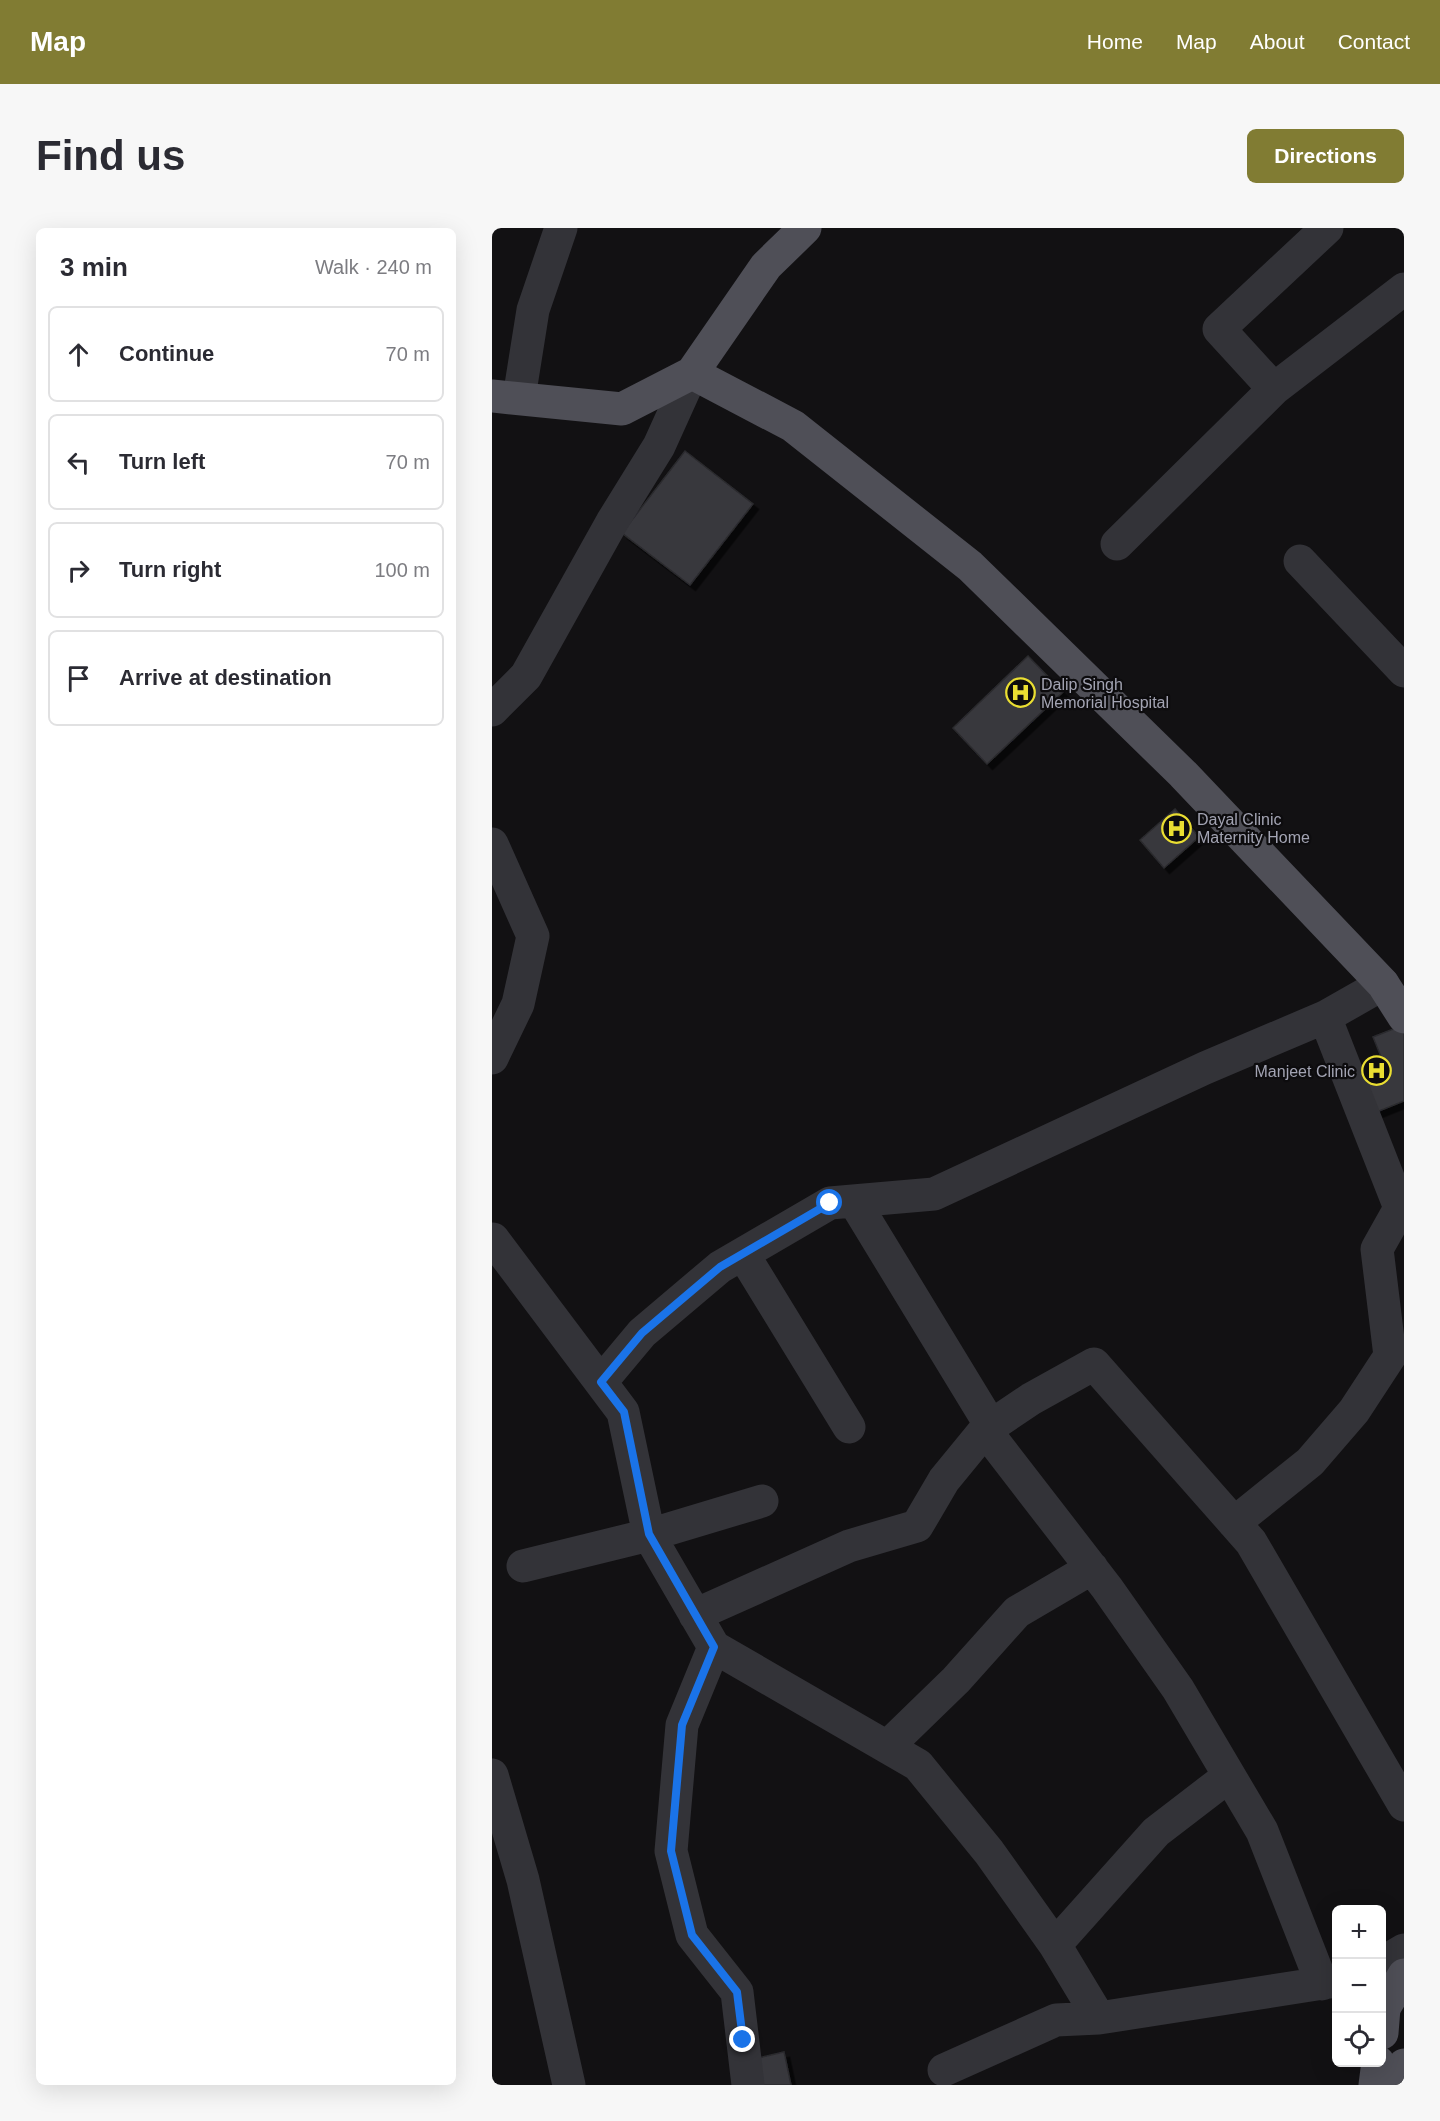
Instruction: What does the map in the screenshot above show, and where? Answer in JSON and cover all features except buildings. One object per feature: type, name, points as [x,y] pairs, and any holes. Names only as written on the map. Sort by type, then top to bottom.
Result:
[{"type":"main road","points":[[505,397],[622,409],[692,373],[766,266],[805,228]]},
{"type":"main road","points":[[738,309],[778,278],[830,228]]},
{"type":"main road","points":[[692,373],[794,426],[970,566],[1394,982],[1404,1017]]},
{"type":"main road","points":[[1384,2013],[1384,2008],[1404,1975]]},
{"type":"main road","points":[[1402,2085],[1404,2065]]},
{"type":"main road","points":[[1375,2085],[1377,2067]]},
{"type":"street","points":[[505,397],[561,228]]},
{"type":"street","points":[[1274,389],[1219,329],[1327,228]]},
{"type":"street","points":[[1117,544],[1274,389],[1404,289]]},
{"type":"street","points":[[492,710],[526,675],[612,522],[659,446],[692,373]]},
{"type":"street","points":[[1300,561],[1404,671]]},
{"type":"street","points":[[492,844],[533,936],[518,1004],[494,1048]]},
{"type":"street","points":[[601,1382],[642,1333],[720,1267],[830,1203],[934,1194],[1205,1068],[1325,1017],[1394,982]]},
{"type":"street","points":[[1234,1523],[1310,1462],[1354,1411],[1397,1368],[1377,1249],[1400,1208],[1325,1017]]},
{"type":"street","points":[[854,1201],[988,1428],[1178,1689],[1262,1831],[1329,1983],[1099,2018],[1056,2020],[944,2070]]},
{"type":"street","points":[[492,1240],[624,1412],[649,1534],[714,1647],[918,1765],[989,1852],[1055,1945],[1099,2018]]},
{"type":"street","points":[[743,1254],[849,1427]]},
{"type":"street","points":[[695,1615],[849,1546],[918,1526],[944,1480],[988,1428],[1031,1399],[1094,1364],[1251,1542],[1404,1805]]},
{"type":"street","points":[[523,1566],[649,1534],[762,1501]]},
{"type":"street","points":[[887,1747],[956,1680],[1017,1612],[1092,1568]]},
{"type":"street","points":[[714,1647],[682,1725],[671,1851],[692,1935],[737,1992],[748,2085]]},
{"type":"street","points":[[492,1775],[524,1880],[569,2085]]},
{"type":"street","points":[[1055,1945],[1156,1832],[1229,1776]]},
{"type":"street","points":[[1386,1961],[1404,1950]]},
{"type":"place","name":"Dalip Singh Memorial Hospital","points":[[1020,693]]},
{"type":"place","name":"Dayal Clinic Maternity Home","points":[[1176,828]]},
{"type":"place","name":"Manjeet Clinic","points":[[1376,1071]]},
{"type":"route","points":[[743,2040],[737,1992],[692,1935],[671,1851],[682,1725],[714,1647],[649,1534],[624,1412],[601,1382],[642,1333],[720,1267],[830,1203]]}]
